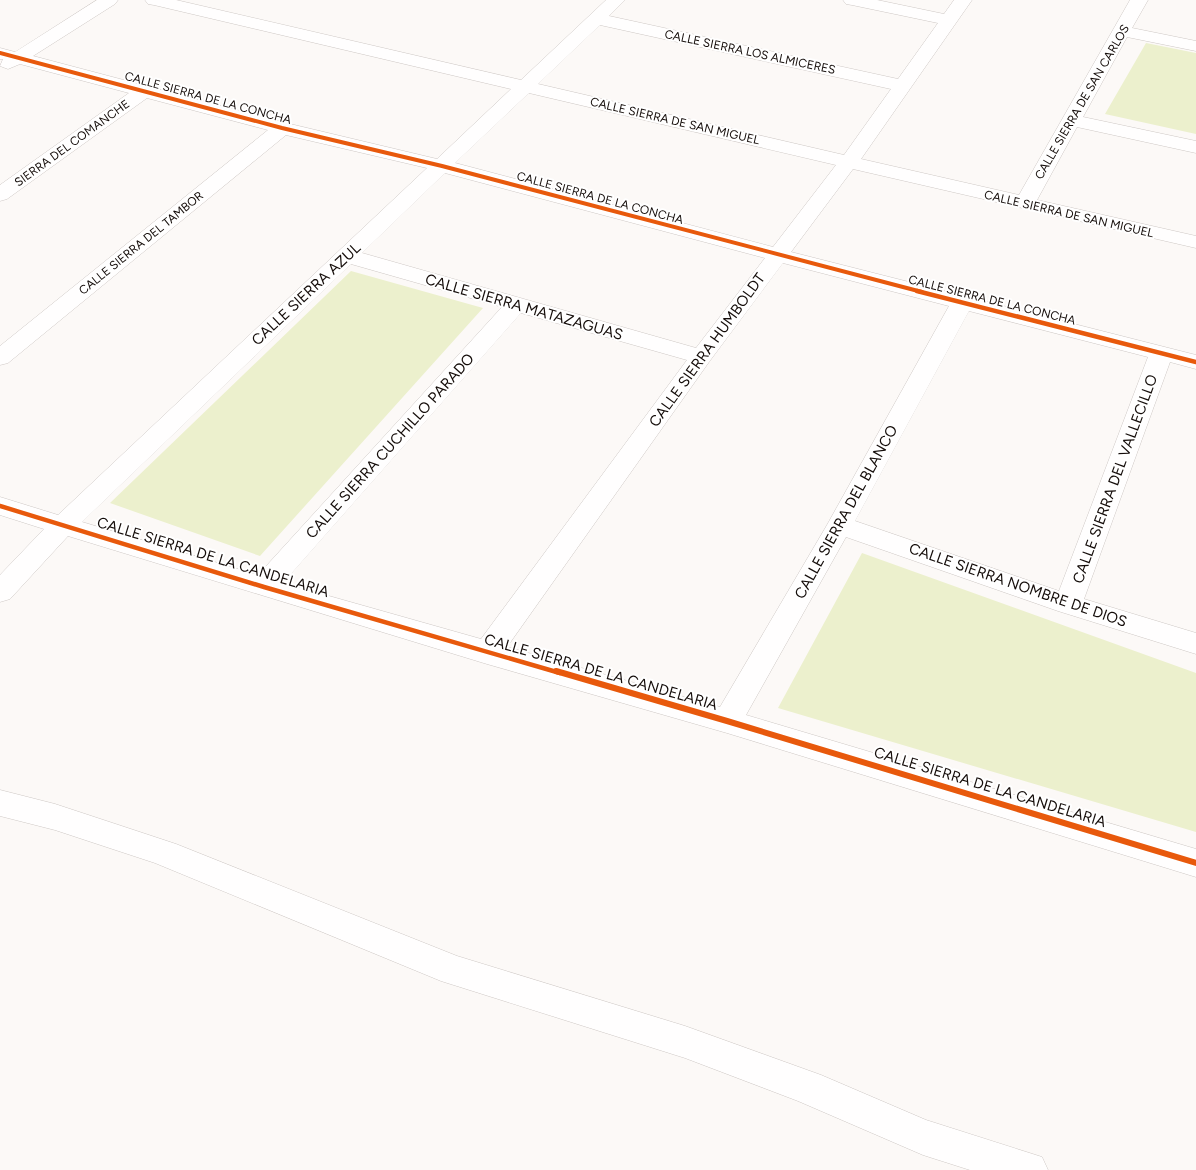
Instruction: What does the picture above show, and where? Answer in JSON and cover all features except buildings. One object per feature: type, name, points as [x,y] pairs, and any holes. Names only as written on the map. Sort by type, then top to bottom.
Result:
[{"type":"street","points":[[6,60],[109,0]]},
{"type":"street","name":"CALLE SIERRA DE SAN MIGUEL","points":[[154,0],[525,85],[1024,204],[1196,242]]},
{"type":"street","name":"CALLE SIERRA AZUL","points":[[0,592],[64,524],[616,0]]},
{"type":"street","points":[[852,0],[948,20]]},
{"type":"street","name":"CALLE SIERRA HUMBOLDT","points":[[486,653],[701,357],[848,162],[963,0]]},
{"type":"street","name":"CALLE SIERRA DE SAN CARLOS","points":[[1024,204],[1139,0]]},
{"type":"street","name":"CALLE SIERRA LOS ALMICERES","points":[[597,19],[902,86]]},
{"type":"street","points":[[1123,31],[1196,46]]},
{"type":"street","name":"CALLE SIERRA DE LA CONCHA","points":[[6,60],[144,91],[282,128],[442,166],[777,256],[1196,362]]},
{"type":"street","name":"SIERRA DEL COMANCHE","points":[[0,195],[144,91]]},
{"type":"street","points":[[1071,120],[1196,147]]},
{"type":"street","name":"CALLE SIERRA DEL TAMBOR","points":[[0,358],[282,128]]},
{"type":"street","name":"CALLE SIERRA MATAZAGUAS","points":[[347,256],[701,357]]},
{"type":"street","name":"CALLE SIERRA DEL BLANCO","points":[[727,721],[840,525],[962,302]]},
{"type":"street","name":"CALLE SIERRA CUCHILLO PARADO","points":[[264,587],[516,305]]},
{"type":"street","name":"CALLE SIERRA DEL VALLECILLO","points":[[1068,604],[1161,354]]},
{"type":"street","name":"CALLE SIERRA DE LA CANDELARIA","points":[[0,506],[64,524],[264,587],[486,653],[727,721],[1196,863]]},
{"type":"street","name":"CALLE SIERRA NOMBRE DE DIOS","points":[[840,525],[1068,604],[1196,644]]},
{"type":"street","points":[[0,804],[55,818],[165,853],[453,970],[685,1042],[808,1087],[924,1137],[1029,1170]]},
{"type":"green space","points":[[1146,43],[1196,53],[1196,134],[1105,114]]},
{"type":"green space","points":[[351,271],[483,308],[260,556],[110,503]]},
{"type":"green space","points":[[862,553],[1196,673],[1196,832],[778,708]]},
{"type":"cycle path","points":[[0,53],[282,128],[442,166],[777,255],[1196,362]]},
{"type":"cycle path","points":[[0,506],[264,587],[727,721],[1196,863]]}]
